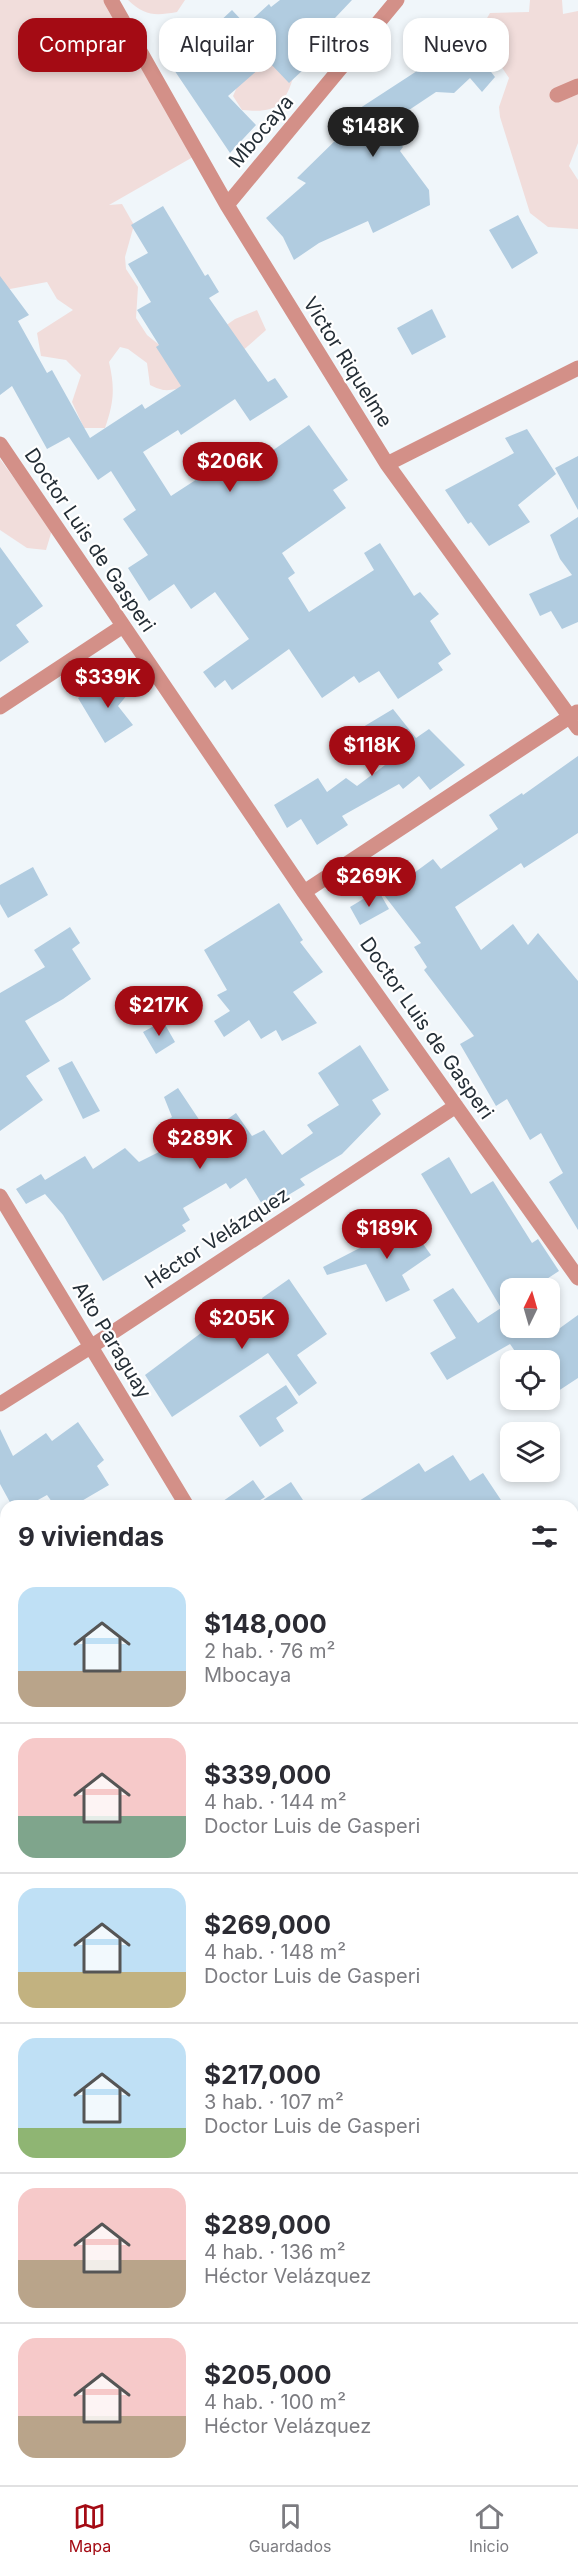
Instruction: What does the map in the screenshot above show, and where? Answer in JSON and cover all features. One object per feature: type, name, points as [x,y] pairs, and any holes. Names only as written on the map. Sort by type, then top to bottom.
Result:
[{"type":"street","name":"Victor Riquelme","points":[[111,0],[227,206],[387,464],[575,718]]},
{"type":"street","name":"Mbocaya","points":[[227,206],[397,0]]},
{"type":"street","points":[[557,95],[578,86]]},
{"type":"street","points":[[387,464],[578,368]]},
{"type":"street","name":"Doctor Luis de Gasperi","points":[[0,444],[304,892],[576,1272]]},
{"type":"street","points":[[0,708],[123,626]]},
{"type":"street","points":[[304,892],[575,718]]},
{"type":"street","name":"Héctor Velázquez","points":[[0,1404],[456,1106]]},
{"type":"street","name":"Alto Paraguay","points":[[0,1197],[183,1500]]},
{"type":"shaded area","points":[[0,0],[119,0],[127,18],[18,18],[18,72],[147,72],[147,59],[193,157],[109,205],[122,204],[134,225],[125,257],[126,269],[138,287],[136,318],[147,335],[163,348],[214,334],[235,319],[257,310],[266,330],[219,369],[190,385],[176,389],[163,390],[150,385],[147,363],[128,349],[120,347],[109,362],[113,395],[105,428],[84,428],[72,402],[81,375],[66,360],[41,356],[37,333],[73,310],[57,299],[47,282],[0,293]]},
{"type":"shaded area","points":[[128,0],[185,0],[177,12],[151,14]]},
{"type":"shaded area","points":[[530,0],[562,0],[563,14],[578,11],[578,143],[569,166],[578,180],[578,229],[548,227],[530,213],[500,117],[499,107],[509,78],[505,72],[509,72],[509,18],[487,18],[490,13],[529,12]]},
{"type":"shaded area","points":[[276,65],[283,65],[288,72],[294,75],[286,95],[277,106],[253,111],[242,110],[233,96],[243,74],[276,72]]},
{"type":"shaded area","points":[[0,459],[52,530],[46,550],[27,548],[0,530]]},
{"type":"building","points":[[280,0],[352,0],[335,18],[288,18],[288,72],[301,72],[289,83],[276,69],[276,18],[254,18],[269,4],[271,7]]},
{"type":"building","points":[[232,10],[239,18],[223,18]]},
{"type":"building","points":[[175,72],[255,72],[228,96],[256,125],[230,153]]},
{"type":"building","points":[[415,72],[491,72],[495,77],[482,92],[470,78],[454,93],[436,92],[385,126],[403,147],[400,151],[429,190],[430,205],[373,233],[368,221],[319,243],[294,260],[283,237],[266,218],[306,183],[297,178],[345,131],[337,128],[354,112]]},
{"type":"building","points":[[163,206],[205,276],[208,274],[219,292],[209,298],[268,382],[275,378],[288,397],[250,421],[235,399],[181,435],[178,430],[143,452],[171,496],[228,459],[239,474],[309,425],[348,480],[333,490],[346,508],[282,553],[295,573],[288,578],[309,612],[374,570],[364,553],[380,543],[414,596],[420,592],[439,614],[430,621],[451,654],[438,663],[443,670],[398,699],[379,671],[359,683],[354,676],[322,698],[289,649],[232,690],[225,680],[215,688],[203,672],[249,639],[215,592],[191,609],[174,584],[149,601],[128,568],[148,555],[123,519],[136,510],[111,471],[98,480],[69,437],[47,449],[12,386],[0,395],[0,276],[29,315],[18,321],[47,373],[52,370],[90,438],[142,404],[145,409],[181,386],[156,347],[159,345],[137,310],[151,302],[128,264],[148,253],[131,225]]},
{"type":"building","points":[[518,215],[538,253],[512,269],[489,230]]},
{"type":"building","points":[[432,309],[446,337],[412,355],[397,328]]},
{"type":"building","points":[[527,429],[556,474],[518,505],[530,522],[489,546],[471,522],[468,524],[445,490],[514,453],[505,438]]},
{"type":"building","points":[[578,456],[578,510],[555,468]]},
{"type":"building","points":[[578,517],[578,622],[562,629],[551,611],[540,616],[529,594],[572,575],[560,559],[550,535]]},
{"type":"building","points":[[0,547],[43,606],[16,625],[29,642],[0,662]]},
{"type":"building","points":[[142,677],[118,706],[133,725],[105,743],[78,698],[99,684],[105,692]]},
{"type":"building","points":[[393,709],[416,738],[429,729],[465,765],[430,790],[419,776],[403,789],[399,784],[342,816],[348,825],[317,845],[301,819],[287,828],[274,805],[318,778],[327,792],[346,778],[357,786],[385,765],[358,730]]},
{"type":"building","points":[[578,756],[578,833],[524,868],[521,863],[455,907],[481,950],[513,924],[528,945],[538,933],[578,981],[578,1230],[549,1182],[563,1173],[541,1133],[530,1140],[507,1099],[496,1106],[460,1044],[474,1036],[424,970],[427,967],[414,947],[421,943],[384,895],[433,859],[441,869],[498,829],[489,815],[522,793],[523,795]]},
{"type":"building","points":[[33,867],[48,895],[8,918],[0,904],[0,885]]},
{"type":"building","points":[[378,890],[389,909],[360,925],[350,907]]},
{"type":"building","points":[[279,903],[303,940],[300,942],[323,972],[293,992],[317,1023],[282,1041],[276,1030],[261,1039],[249,1020],[224,1037],[214,1021],[230,1011],[217,995],[227,990],[204,950]]},
{"type":"building","points":[[70,927],[80,943],[72,949],[91,979],[63,999],[25,1021],[50,1061],[26,1076],[43,1100],[0,1131],[0,993],[45,967],[34,950]]},
{"type":"building","points":[[163,1021],[175,1042],[156,1054],[143,1032]]},
{"type":"building","points":[[360,1045],[389,1090],[372,1100],[381,1114],[342,1154],[300,1179],[305,1185],[265,1209],[246,1178],[230,1189],[226,1183],[183,1208],[190,1220],[182,1225],[186,1231],[103,1281],[63,1215],[45,1194],[26,1204],[16,1189],[41,1174],[45,1180],[85,1156],[93,1169],[125,1148],[139,1162],[179,1142],[164,1122],[172,1117],[164,1097],[178,1088],[208,1133],[236,1113],[252,1136],[264,1130],[282,1155],[313,1133],[307,1125],[339,1105],[318,1073]]},
{"type":"building","points":[[72,1061],[100,1111],[83,1119],[58,1068]]},
{"type":"building","points":[[449,1157],[471,1194],[493,1181],[532,1243],[538,1239],[559,1271],[548,1278],[500,1278],[500,1306],[421,1174]]},
{"type":"building","points":[[408,1223],[431,1255],[402,1275],[410,1290],[386,1302],[366,1264],[327,1275],[323,1267]]},
{"type":"building","points":[[289,1279],[327,1334],[297,1355],[317,1383],[299,1396],[268,1353],[172,1417],[145,1375],[209,1327],[214,1334],[263,1301],[262,1298]]},
{"type":"building","points":[[453,1288],[478,1323],[500,1309],[500,1338],[560,1338],[560,1328],[578,1315],[578,1378],[560,1390],[560,1350],[514,1350],[510,1344],[447,1380],[430,1353],[456,1338],[433,1300]]},
{"type":"building","points":[[286,1385],[298,1403],[276,1418],[284,1431],[260,1447],[239,1416]]},
{"type":"building","points":[[78,1422],[104,1460],[97,1466],[109,1485],[83,1500],[51,1500],[47,1495],[38,1500],[9,1500],[0,1484],[0,1429],[13,1456],[46,1433],[52,1441]]},
{"type":"building","points":[[453,1455],[470,1481],[483,1473],[501,1500],[360,1500],[419,1463],[425,1472]]},
{"type":"building","points":[[253,1480],[265,1497],[260,1500],[225,1500]]},
{"type":"building","points":[[291,1482],[303,1500],[263,1500]]}]
